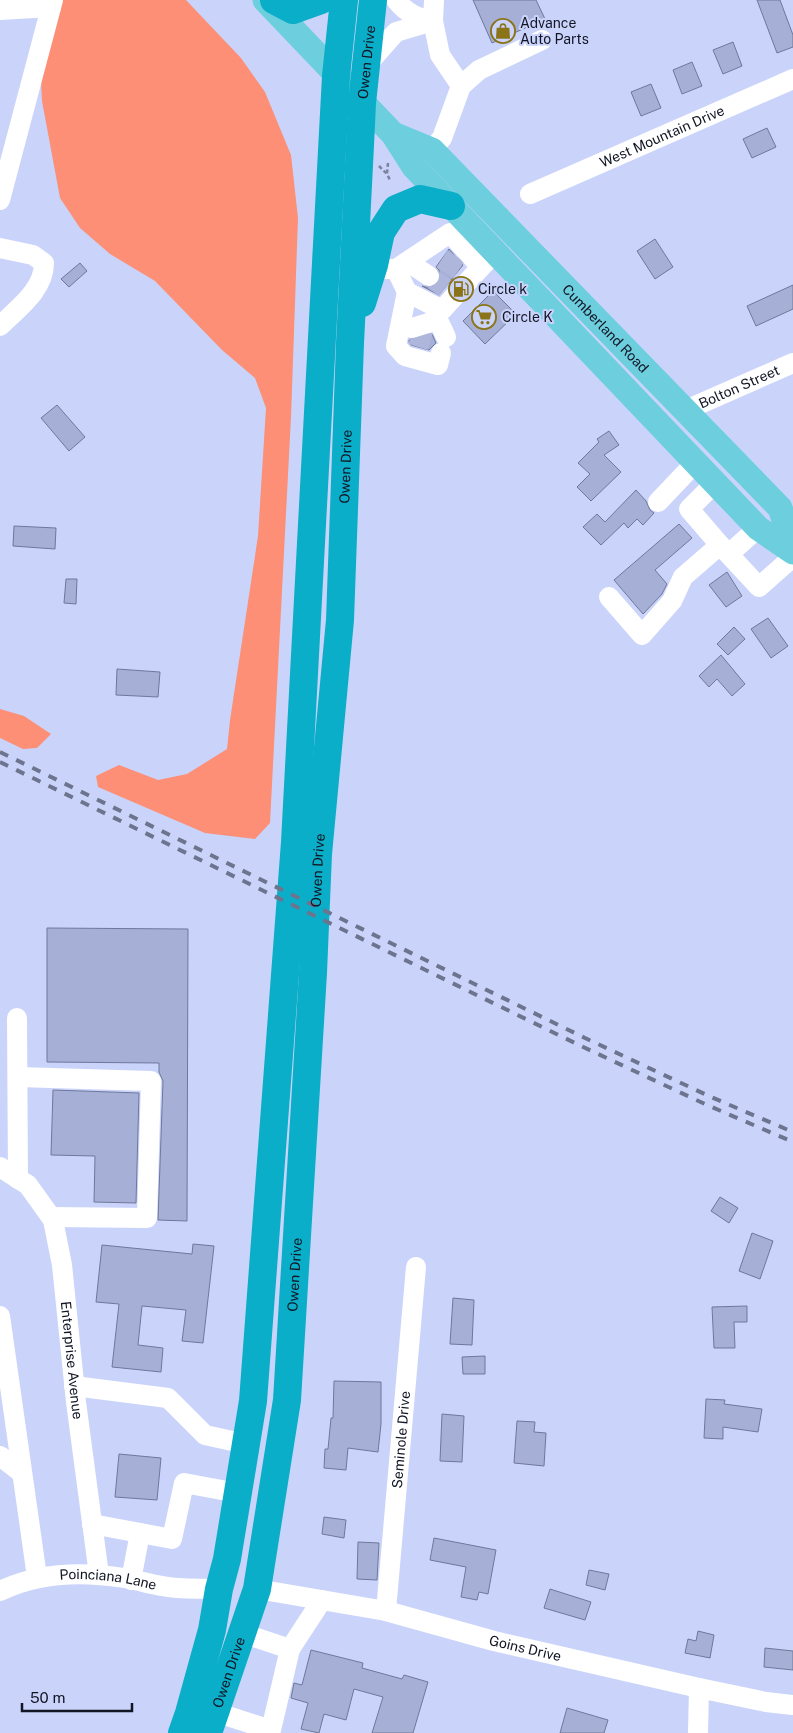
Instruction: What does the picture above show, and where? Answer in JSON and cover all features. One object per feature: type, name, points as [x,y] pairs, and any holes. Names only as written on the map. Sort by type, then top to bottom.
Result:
[{"type":"highway","points":[[274,0],[293,10],[321,0]]},
{"type":"highway","name":"Owen Drive","points":[[211,1723],[257,1588],[287,1400],[313,973],[307,848],[336,76],[344,0]]},
{"type":"highway","name":"Owen Drive","points":[[182,1733],[212,1630],[219,1589],[227,1559],[252,1406],[286,959],[307,848],[340,620],[350,343],[362,103],[373,0]]},
{"type":"highway","points":[[350,343],[392,266],[381,232],[396,209],[420,200],[451,206]]},
{"type":"highway","points":[[252,1406],[263,1437],[239,1563],[240,1579],[257,1588]]},
{"type":"highway","points":[[194,1733],[216,1668],[228,1618],[230,1601],[219,1589]]},
{"type":"main road","name":"Cumberland Road","points":[[265,0],[393,134],[414,167],[451,206],[476,267],[696,462],[758,528],[793,552]]},
{"type":"main road","name":"Cumberland Road","points":[[393,134],[432,150],[686,410],[780,508],[793,545]]},
{"type":"street","points":[[396,0],[401,7],[417,18],[433,21]]},
{"type":"street","points":[[434,0],[433,21],[440,55],[461,86]]},
{"type":"street","points":[[0,10],[52,4],[0,200]]},
{"type":"street","points":[[366,66],[396,32],[433,21]]},
{"type":"street","points":[[432,150],[442,138],[461,86],[479,70],[542,40]]},
{"type":"street","name":"West Mountain Drive","points":[[530,194],[793,79]]},
{"type":"street","points":[[392,266],[434,254],[450,233],[476,267],[450,292],[427,343]]},
{"type":"street","points":[[0,248],[33,254],[44,263],[44,273],[35,292],[0,326]]},
{"type":"street","points":[[392,266],[429,276]]},
{"type":"street","points":[[392,266],[407,292],[427,343]]},
{"type":"street","points":[[407,292],[396,346],[427,343]]},
{"type":"street","name":"Bolton Street","points":[[686,410],[793,364]]},
{"type":"street","points":[[658,502],[696,462]]},
{"type":"street","points":[[715,482],[690,510],[759,588],[793,557]]},
{"type":"street","points":[[609,597],[642,635],[672,600],[683,577],[758,528]]},
{"type":"street","points":[[17,1018],[18,1179]]},
{"type":"street","points":[[18,1077],[151,1081],[147,1218],[51,1217]]},
{"type":"street","name":"Enterprise Avenue","points":[[0,1167],[28,1185],[53,1220],[62,1265],[74,1386],[99,1575]]},
{"type":"street","name":"Seminole Drive","points":[[386,1611],[416,1267]]},
{"type":"street","points":[[0,1316],[8,1420],[22,1473],[37,1577]]},
{"type":"street","points":[[74,1386],[168,1398],[205,1435],[246,1444]]},
{"type":"street","points":[[0,1456],[22,1473]]},
{"type":"street","points":[[92,1524],[172,1539],[184,1483],[238,1493]]},
{"type":"street","points":[[131,1580],[140,1533]]},
{"type":"street","name":"Poinciana Lane","points":[[0,1591],[14,1584],[37,1577],[84,1574],[131,1580],[163,1587],[219,1589]]},
{"type":"street","name":"Goins Drive","points":[[257,1588],[386,1611],[494,1641],[699,1688],[766,1702],[793,1705]]},
{"type":"street","points":[[211,1723],[270,1730],[290,1649],[322,1600]]},
{"type":"street","points":[[242,1633],[290,1649]]},
{"type":"street","points":[[698,1733],[699,1688]]},
{"type":"path","points":[[387,174],[389,161]]},
{"type":"path","points":[[379,166],[390,180]]},
{"type":"shaded area","points":[[37,0],[186,0],[241,58],[265,92],[291,155],[298,218],[291,417],[270,823],[255,839],[205,833],[98,787],[96,776],[119,765],[158,780],[187,774],[227,749],[258,536],[266,408],[255,378],[222,350],[155,281],[110,254],[80,228],[60,198],[42,101]]},
{"type":"shaded area","points":[[0,709],[24,716],[51,734],[37,748],[23,749],[0,738]]},
{"type":"building","name":"Advance Auto Parts","points":[[473,0],[536,0],[545,19],[492,43]]},
{"type":"building","points":[[757,0],[780,0],[793,35],[793,47],[777,53]]},
{"type":"building","points":[[733,42],[742,66],[723,74],[713,50]]},
{"type":"building","points":[[692,62],[702,86],[682,94],[673,70]]},
{"type":"building","points":[[651,84],[661,108],[641,116],[631,92]]},
{"type":"building","points":[[767,128],[776,147],[752,158],[743,139]]},
{"type":"building","points":[[655,239],[673,267],[655,279],[637,251]]},
{"type":"building","points":[[449,249],[463,265],[439,295],[422,286],[429,288],[439,283],[441,276],[436,267]]},
{"type":"building","points":[[80,263],[87,271],[69,287],[61,279]]},
{"type":"building","points":[[793,285],[793,309],[756,326],[747,306]]},
{"type":"building","points":[[493,291],[516,314],[485,344],[463,321]]},
{"type":"building","points":[[432,334],[436,343],[429,350],[411,345],[409,342],[409,340]]},
{"type":"building","points":[[57,405],[85,437],[69,451],[41,418]]},
{"type":"building","points":[[609,431],[619,445],[604,455],[621,472],[591,501],[577,487],[590,474],[578,463],[599,442],[597,439]]},
{"type":"building","points":[[636,490],[654,513],[643,525],[637,519],[628,528],[624,523],[601,545],[583,527],[597,514],[605,522]]},
{"type":"building","points":[[679,524],[692,538],[655,570],[667,584],[662,594],[643,614],[614,580]]},
{"type":"building","points":[[14,526],[56,528],[55,549],[13,546]]},
{"type":"building","points":[[727,572],[742,596],[726,607],[709,585]]},
{"type":"building","points":[[66,579],[77,579],[76,604],[64,603]]},
{"type":"building","points":[[768,618],[788,646],[771,658],[751,629]]},
{"type":"building","points":[[734,627],[745,639],[728,655],[717,644]]},
{"type":"building","points":[[721,655],[745,684],[732,696],[717,679],[709,687],[699,676]]},
{"type":"building","points":[[117,669],[160,672],[158,697],[116,695]]},
{"type":"building","points":[[47,928],[188,929],[187,1221],[158,1220],[163,1081],[159,1072],[159,1063],[47,1062]]},
{"type":"building","points":[[53,1090],[139,1093],[136,1203],[94,1202],[95,1156],[51,1155]]},
{"type":"building","points":[[720,1197],[738,1208],[729,1223],[711,1211]]},
{"type":"building","points":[[752,1233],[773,1241],[760,1279],[739,1271]]},
{"type":"building","points":[[193,1244],[214,1246],[203,1343],[182,1341],[186,1310],[142,1306],[138,1345],[163,1348],[161,1372],[112,1367],[119,1304],[96,1302],[102,1245],[192,1254]]},
{"type":"building","points":[[453,1298],[474,1300],[472,1345],[450,1344]]},
{"type":"building","points":[[747,1306],[747,1322],[734,1322],[735,1348],[714,1348],[712,1307]]},
{"type":"building","points":[[485,1356],[485,1374],[463,1374],[462,1357]]},
{"type":"building","points":[[334,1381],[381,1382],[381,1424],[378,1452],[348,1448],[346,1470],[324,1468],[325,1449],[328,1449],[331,1418],[333,1418]]},
{"type":"building","points":[[706,1399],[725,1400],[724,1404],[762,1409],[758,1432],[723,1427],[723,1439],[704,1438]]},
{"type":"building","points":[[442,1414],[464,1416],[462,1462],[440,1461]]},
{"type":"building","points":[[517,1421],[535,1422],[534,1432],[546,1433],[544,1466],[514,1463]]},
{"type":"building","points":[[119,1454],[161,1458],[157,1500],[115,1497]]},
{"type":"building","points":[[324,1517],[346,1520],[344,1538],[322,1534]]},
{"type":"building","points":[[434,1538],[496,1550],[488,1594],[479,1592],[477,1600],[461,1597],[466,1567],[430,1560]]},
{"type":"building","points":[[358,1542],[379,1543],[377,1580],[357,1579]]},
{"type":"building","points":[[589,1570],[609,1574],[605,1590],[586,1585]]},
{"type":"building","points":[[550,1589],[591,1602],[585,1620],[544,1608]]},
{"type":"building","points":[[698,1631],[714,1635],[710,1658],[685,1653],[688,1639],[696,1641]]},
{"type":"building","points":[[765,1648],[793,1651],[793,1670],[764,1667]]},
{"type":"building","points":[[311,1650],[363,1663],[362,1668],[402,1679],[404,1675],[428,1682],[413,1733],[372,1733],[383,1697],[354,1689],[346,1720],[324,1714],[319,1733],[301,1729],[308,1703],[291,1698],[294,1683],[302,1685]]},
{"type":"building","points":[[567,1708],[608,1720],[604,1733],[560,1733]]},
{"type":"tunnel","points":[[442,259],[459,270]]},
{"type":"tunnel","points":[[429,276],[445,288]]},
{"type":"tunnel","points":[[418,347],[423,331]]},
{"type":"railway","points":[[0,752],[585,1038],[711,1097],[793,1132]]},
{"type":"railway","points":[[0,762],[581,1046],[707,1105],[793,1142]]},
{"type":"place","name":"Advance Auto Parts","points":[[503,31]]},
{"type":"place","name":"Circle k","points":[[461,289]]},
{"type":"place","name":"Circle K","points":[[484,317]]}]
